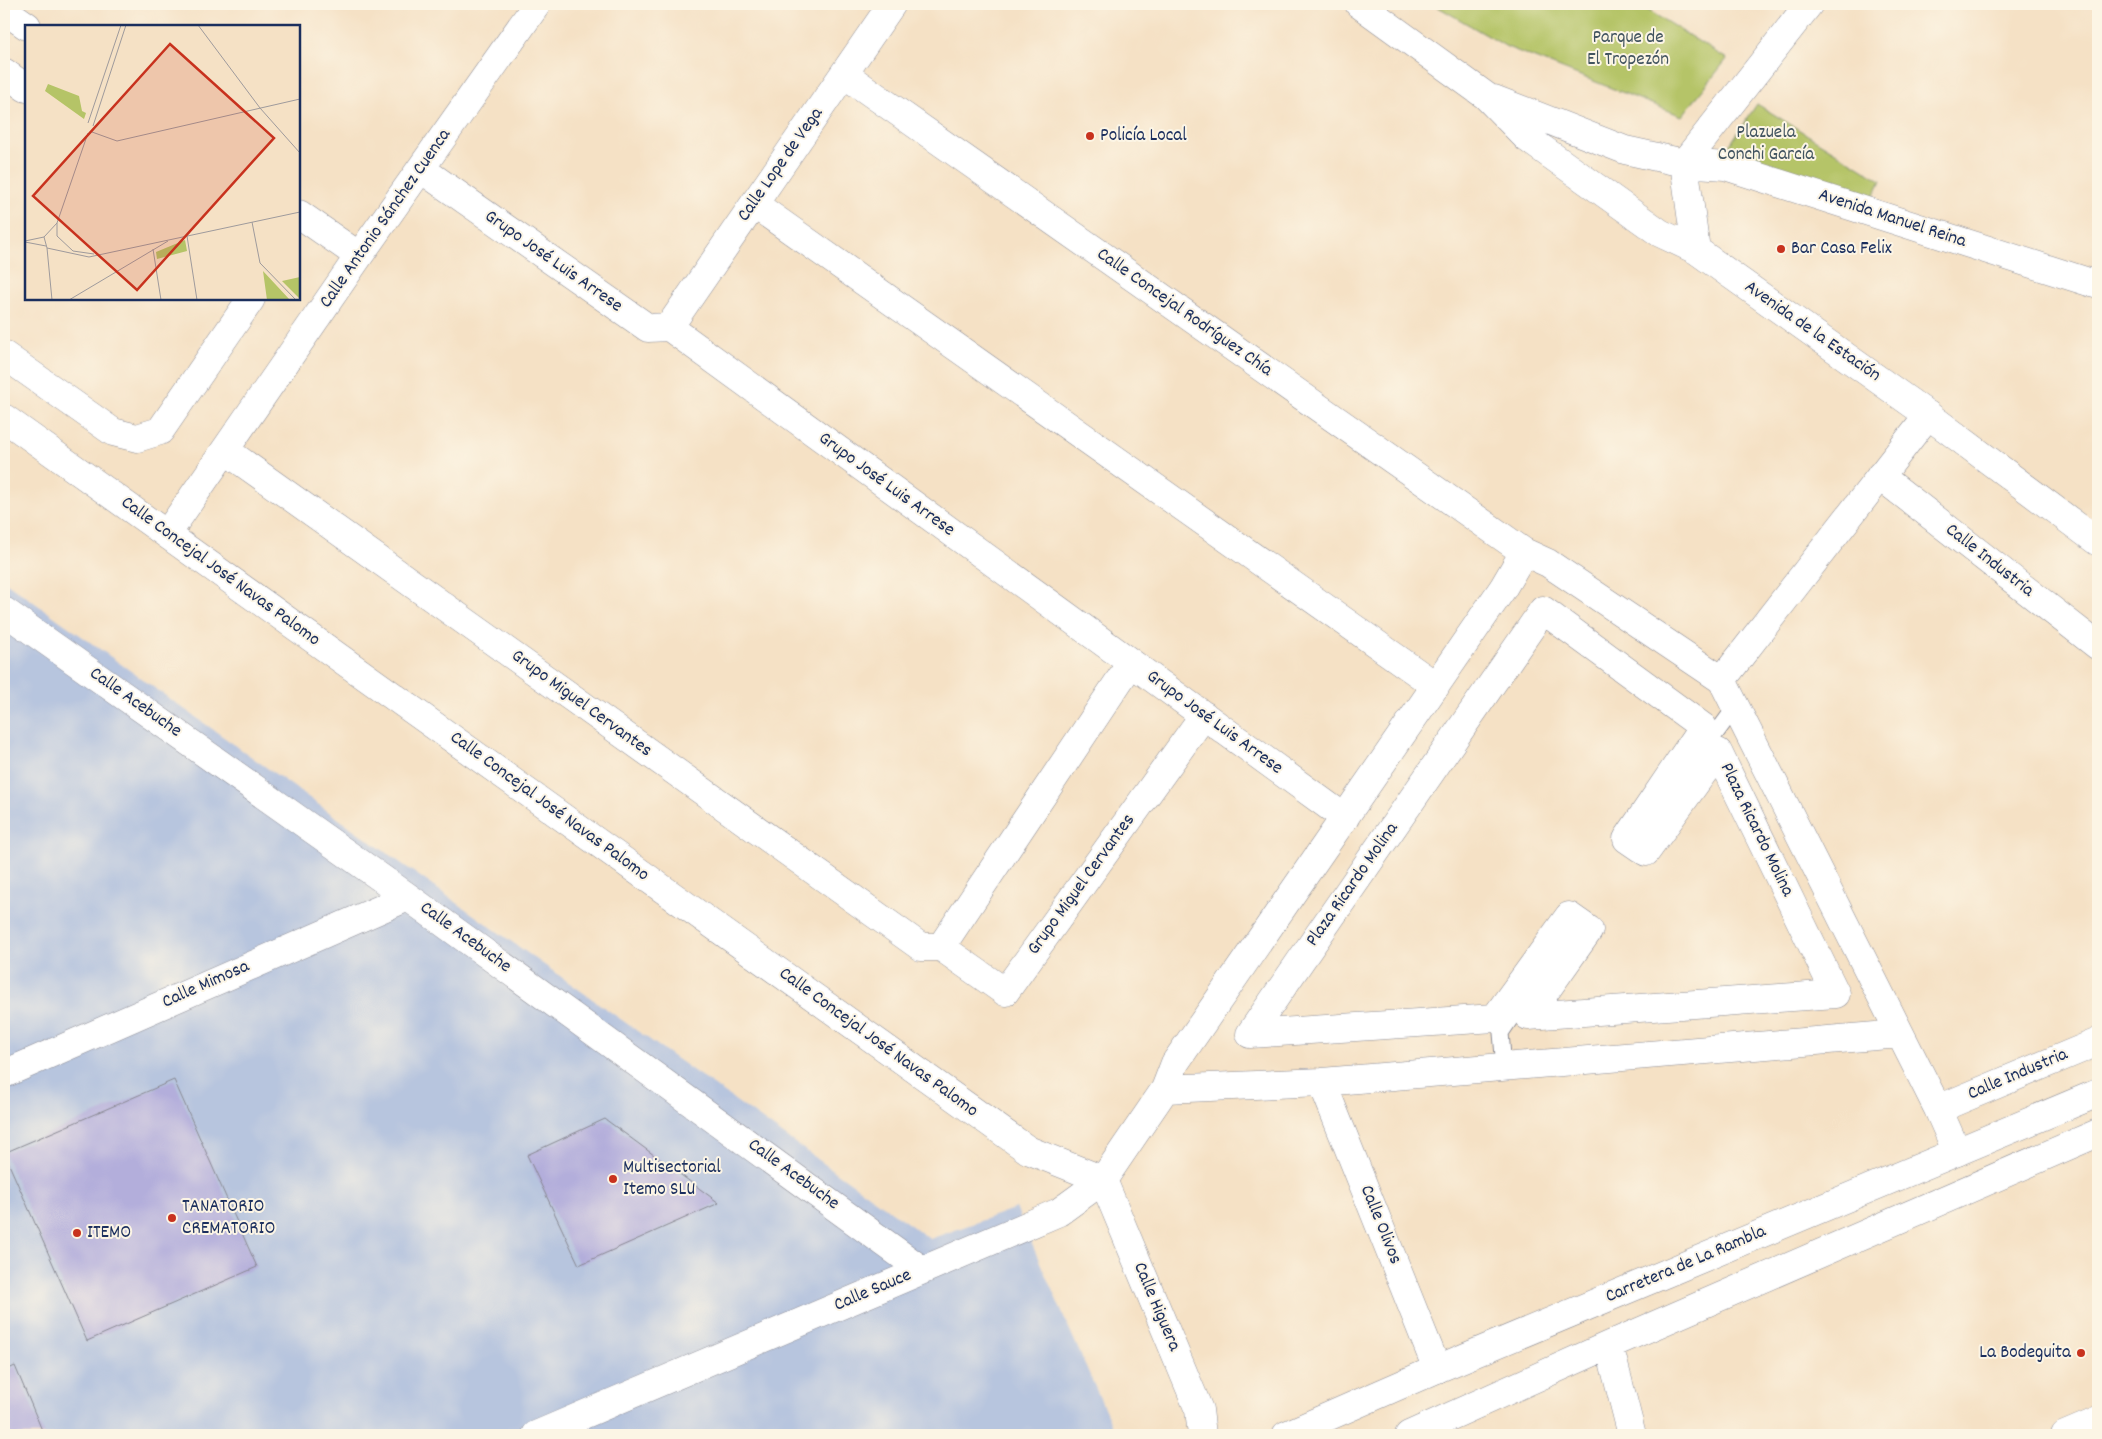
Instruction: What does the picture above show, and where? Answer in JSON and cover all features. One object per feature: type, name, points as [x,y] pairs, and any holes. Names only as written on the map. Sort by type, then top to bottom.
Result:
[{"type":"street","name":"Calle Antonio Sánchez Cuenca","points":[[167,534],[359,256],[537,4]]},
{"type":"street","name":"Calle Lope de Vega","points":[[670,327],[892,4]]},
{"type":"street","name":"Avenida de la Estación","points":[[1360,4],[1486,96],[1527,138],[1660,233],[1696,250],[1928,415]]},
{"type":"street","points":[[1696,250],[1684,162],[1809,4]]},
{"type":"street","points":[[4,10],[26,25]]},
{"type":"street","points":[[4,72],[25,87]]},
{"type":"street","name":"Calle Concejal Rodríguez Chía","points":[[844,74],[1524,552]]},
{"type":"street","name":"Avenida de la Estación","points":[[1486,96],[1625,150],[1684,162]]},
{"type":"street","name":"Avenida Manuel Reina","points":[[1684,162],[1725,166],[2098,285]]},
{"type":"street","name":"Grupo José Luis Arrese","points":[[421,169],[648,328],[670,327],[1345,818]]},
{"type":"street","points":[[754,204],[1436,686]]},
{"type":"street","points":[[300,215],[359,256]]},
{"type":"street","points":[[4,356],[113,432],[137,438],[160,431],[251,300]]},
{"type":"street","points":[[1722,680],[1928,415],[2096,542]]},
{"type":"street","name":"Calle Concejal José Navas Palomo","points":[[4,418],[1028,1150],[1103,1180]]},
{"type":"street","name":"Grupo Miguel Cervantes","points":[[225,450],[921,947],[941,947],[1005,992],[1204,715]]},
{"type":"street","name":"Calle Industria","points":[[1880,476],[2098,646]]},
{"type":"street","points":[[1524,552],[1436,686],[1175,1062],[1165,1089],[1322,1082],[1900,1034]]},
{"type":"street","name":"Plaza Ricardo Molina","points":[[1524,552],[1548,563],[1722,680],[1938,1109],[1957,1152]]},
{"type":"street","name":"Plaza Ricardo Molina","points":[[1543,610],[1703,727],[1627,839],[1646,852],[1718,752],[1836,994],[1528,1016],[1588,930],[1569,916],[1495,1018],[1250,1034],[1543,610]]},
{"type":"street","name":"Calle Acebuche","points":[[4,611],[408,897],[922,1270]]},
{"type":"street","points":[[941,947],[1131,663]]},
{"type":"street","name":"Calle Mimosa","points":[[4,1074],[408,897]]},
{"type":"street","name":"Calle Industria","points":[[1938,1109],[2098,1042]]},
{"type":"street","name":"Calle Olivos","points":[[1322,1082],[1437,1369]]},
{"type":"street","name":"Calle Sauce","points":[[536,1435],[1059,1212],[1103,1180],[1165,1089]]},
{"type":"street","name":"Carretera de La Rambla","points":[[1286,1435],[1437,1369],[2093,1096],[2098,1123]]},
{"type":"street","points":[[1410,1435],[1608,1346],[2098,1133]]},
{"type":"street","name":"Calle Higuera","points":[[1103,1180],[1199,1410],[1202,1435]]},
{"type":"street","points":[[1608,1346],[1632,1435]]},
{"type":"street","points":[[2065,1435],[2098,1421]]},
{"type":"lane","points":[[1640,838],[1736,706]]},
{"type":"lane","points":[[1504,1067],[1501,1033],[1574,928]]},
{"type":"shaded area","points":[[4,581],[930,1239],[1016,1208],[1114,1430],[1103,1435],[4,1435]]},
{"type":"green space","name":"Parque de El Tropezón","points":[[1433,4],[1638,4],[1727,59],[1682,116],[1507,47]]},
{"type":"green space","name":"Plazuela Conchi García","points":[[1757,104],[1881,180],[1869,207],[1721,158]]},
{"type":"building","name":"TANATORIO CREMATORIO","points":[[174,1080],[257,1267],[87,1341],[4,1153]]},
{"type":"building","name":"Multisectorial Itemo SLU","points":[[605,1119],[719,1203],[579,1265],[527,1155]]},
{"type":"building","points":[[15,1366],[44,1435],[4,1435],[4,1371]]},
{"type":"place","name":"Policía Local","points":[[1090,136]]},
{"type":"place","name":"Bar Casa Felix","points":[[1781,249]]},
{"type":"place","name":"Multisectorial Itemo SLU","points":[[613,1179]]},
{"type":"place","name":"TANATORIO CREMATORIO","points":[[172,1218]]},
{"type":"place","name":"ITEMO","points":[[77,1233]]},
{"type":"place","name":"La Bodeguita","points":[[2081,1353]]}]
